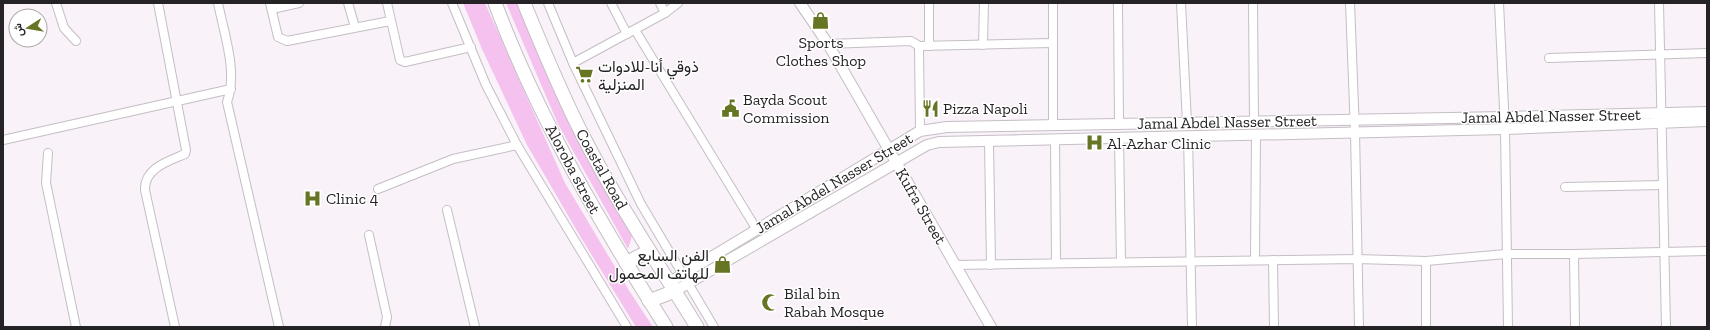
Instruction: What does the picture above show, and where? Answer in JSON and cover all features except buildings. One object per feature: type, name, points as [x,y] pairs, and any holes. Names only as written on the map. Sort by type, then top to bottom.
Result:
[{"type":"highway","name":"Aloroba street","points":[[495,3],[525,76],[560,147],[626,263],[666,327]]},
{"type":"highway","name":"Coastal Road","points":[[524,3],[548,64],[582,134],[649,251],[697,327]]},
{"type":"highway","points":[[626,263],[649,251]]},
{"type":"highway","points":[[649,301],[672,287]]},
{"type":"street","points":[[56,3],[64,28],[76,41]]},
{"type":"street","points":[[158,3],[178,101],[186,152],[152,170],[145,184],[175,327]]},
{"type":"street","points":[[218,3],[229,59],[232,89],[227,102],[279,327]]},
{"type":"street","points":[[299,3],[271,6],[278,37],[287,41],[390,21]]},
{"type":"street","points":[[348,3],[355,27]]},
{"type":"street","points":[[387,3],[400,60],[405,62],[470,47]]},
{"type":"street","points":[[452,3],[486,86],[517,145],[627,327]]},
{"type":"street","points":[[548,3],[573,63],[641,204],[714,327]]},
{"type":"street","points":[[611,3],[757,230]]},
{"type":"street","points":[[660,3],[665,13]]},
{"type":"street","points":[[573,63],[665,13],[678,3]]},
{"type":"street","name":"Kufra Street","points":[[800,3],[828,44],[991,327]]},
{"type":"street","points":[[929,3],[930,46]]},
{"type":"street","points":[[983,45],[984,3]]},
{"type":"street","points":[[1053,3],[1053,125]]},
{"type":"street","points":[[1118,3],[1119,123]]},
{"type":"street","points":[[1181,3],[1188,122]]},
{"type":"street","points":[[1253,3],[1254,121]]},
{"type":"street","points":[[1350,3],[1355,120],[1359,327]]},
{"type":"street","points":[[1499,3],[1505,129],[1508,327]]},
{"type":"street","points":[[1659,3],[1666,327]]},
{"type":"street","points":[[828,44],[911,41],[919,46],[1053,43]]},
{"type":"street","points":[[919,46],[920,131]]},
{"type":"street","points":[[1549,58],[1707,53]]},
{"type":"street","points":[[3,140],[232,89]]},
{"type":"street","name":"Jamal Abdel Nasser Street","points":[[672,287],[682,274],[920,131],[947,127],[1119,123],[1504,117],[1662,119],[1707,112]]},
{"type":"street","points":[[672,287],[688,284],[897,164],[927,145],[1055,139],[1505,129],[1662,119],[1707,121]]},
{"type":"street","points":[[1255,260],[1256,134]]},
{"type":"street","points":[[1188,136],[1192,327]]},
{"type":"street","points":[[1120,138],[1121,262]]},
{"type":"street","points":[[1055,139],[1056,263]]},
{"type":"street","points":[[989,141],[991,265]]},
{"type":"street","points":[[378,189],[453,159],[517,145]]},
{"type":"street","points":[[48,153],[46,183],[76,327]]},
{"type":"street","points":[[1565,187],[1663,186]]},
{"type":"street","points":[[447,210],[475,327]]},
{"type":"street","points":[[369,235],[387,317],[385,327]]},
{"type":"street","points":[[954,265],[1121,262],[1191,263],[1255,260],[1357,259],[1426,261],[1506,254],[1707,251]]},
{"type":"street","points":[[1574,254],[1575,327]]},
{"type":"street","points":[[1273,260],[1274,327]]},
{"type":"street","points":[[1426,261],[1426,327]]},
{"type":"shaded area","points":[[463,3],[485,3],[565,183],[630,292],[653,327],[636,327],[583,241],[527,145],[482,49]]},
{"type":"shaded area","points":[[506,3],[520,3],[565,115],[632,236],[628,249],[558,124]]},
{"type":"place","name":"Sports Clothes Shop","points":[[821,21]]},
{"type":"place","name":"ذوقي أنا-للادوات المنزلية","points":[[585,75]]},
{"type":"place","name":"Bayda Scout Commission","points":[[730,108]]},
{"type":"place","name":"Pizza Napoli","points":[[930,108]]},
{"type":"place","name":"Al-Azhar Clinic","points":[[1094,143]]},
{"type":"place","name":"Clinic 4","points":[[313,198]]},
{"type":"place","name":"الفن السابع للهاتف المحمول","points":[[722,264]]},
{"type":"place","name":"Bilal bin Rabah Mosque","points":[[771,302]]}]
